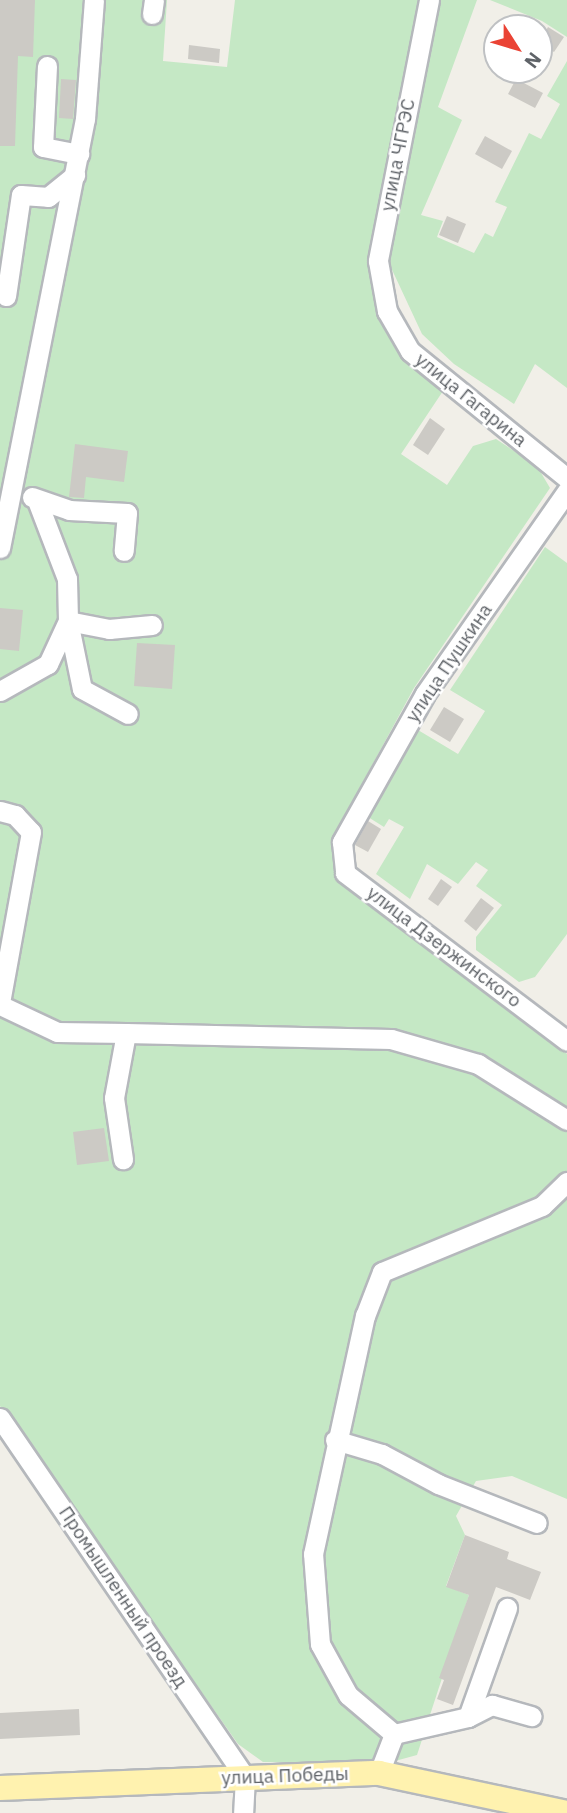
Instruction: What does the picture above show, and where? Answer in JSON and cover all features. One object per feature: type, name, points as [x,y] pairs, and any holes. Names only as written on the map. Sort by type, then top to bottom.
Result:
[{"type":"main road","name":"улица Победы","points":[[0,1788],[379,1773],[567,1813]]},
{"type":"street","points":[[0,548],[17,481],[30,381],[51,309],[79,155],[94,0]]},
{"type":"street","name":"улица ЧГРЭС","points":[[387,311],[378,261],[429,0]]},
{"type":"street","points":[[47,66],[43,147],[79,155]]},
{"type":"street","points":[[6,296],[21,195],[48,197],[75,175]]},
{"type":"street","name":"улица Гагарина","points":[[387,311],[410,351],[567,478]]},
{"type":"street","points":[[17,481],[38,503],[68,579],[68,621],[82,689],[128,715]]},
{"type":"street","name":"улица Пушкина","points":[[342,842],[425,694],[567,491]]},
{"type":"street","points":[[38,503],[127,513],[124,551]]},
{"type":"street","points":[[68,621],[109,629],[152,625]]},
{"type":"street","points":[[0,691],[48,664],[68,621]]},
{"type":"street","points":[[0,811],[15,815],[31,832],[0,1004],[57,1032],[391,1040],[478,1063],[567,1120]]},
{"type":"street","name":"улица Дзержинского","points":[[342,842],[345,873],[567,1041]]},
{"type":"street","points":[[122,1159],[114,1098],[126,1033]]},
{"type":"street","points":[[394,1734],[348,1695],[320,1644],[313,1555],[335,1440],[365,1316],[382,1272],[541,1206],[567,1182]]},
{"type":"street","name":"Промышленный проезд","points":[[0,1418],[245,1777]]},
{"type":"street","points":[[335,1440],[382,1454],[438,1484],[537,1523]]},
{"type":"street","points":[[468,1717],[507,1608]]},
{"type":"street","points":[[394,1734],[468,1717],[492,1705],[531,1716]]},
{"type":"street","points":[[379,1773],[394,1734]]},
{"type":"street","points":[[243,1813],[245,1777]]},
{"type":"green space","points":[[0,0],[167,0],[163,61],[227,67],[235,0],[421,0],[368,261],[380,321],[408,364],[443,391],[401,454],[447,485],[473,446],[496,439],[537,466],[550,488],[414,688],[331,841],[340,882],[567,1054],[567,1499],[512,1476],[476,1481],[456,1516],[465,1535],[446,1586],[469,1595],[417,1755],[384,1764],[263,1762],[238,1744],[0,1406]]},
{"type":"green space","points":[[438,0],[477,0],[438,107],[462,120],[421,215],[443,221],[437,237],[474,253],[485,233],[493,237],[507,207],[495,202],[529,133],[541,139],[560,104],[547,96],[567,61],[567,388],[535,364],[514,404],[454,364],[422,334],[387,259]]},
{"type":"green space","points":[[490,0],[567,0],[567,37],[553,28],[553,14],[525,14]]},
{"type":"green space","points":[[545,547],[567,563],[567,934],[535,977],[519,982],[476,950],[476,937],[502,905],[476,886],[488,870],[476,862],[458,884],[427,864],[410,899],[376,874],[404,827],[389,819],[384,827],[368,817],[418,730],[458,754],[485,711],[450,690]]},
{"type":"building","points":[[0,0],[35,0],[33,57],[18,56],[15,146],[0,146]]},
{"type":"building","points":[[553,30],[564,37],[553,51]]},
{"type":"building","points":[[189,45],[220,49],[219,63],[188,59]]},
{"type":"building","points":[[61,79],[76,80],[73,119],[59,118]]},
{"type":"building","points":[[513,84],[526,84],[543,93],[535,108],[508,94]]},
{"type":"building","points":[[485,136],[512,151],[502,169],[475,154]]},
{"type":"building","points":[[447,216],[466,224],[458,243],[439,235]]},
{"type":"building","points":[[430,418],[445,429],[428,455],[413,445]]},
{"type":"building","points":[[75,444],[128,451],[124,482],[86,477],[84,498],[69,497]]},
{"type":"building","points":[[0,608],[23,610],[19,651],[0,649]]},
{"type":"building","points":[[137,643],[175,645],[172,689],[134,686]]},
{"type":"building","points":[[444,707],[464,719],[450,742],[430,730]]},
{"type":"building","points":[[368,821],[381,829],[368,852],[355,845]]},
{"type":"building","points":[[441,879],[452,887],[438,906],[428,899]]},
{"type":"building","points":[[481,898],[494,908],[476,931],[464,921]]},
{"type":"building","points":[[104,1128],[109,1161],[77,1165],[73,1132]]},
{"type":"building","points":[[465,1535],[509,1552],[507,1559],[541,1572],[530,1600],[496,1587],[453,1705],[437,1699],[444,1680],[439,1678],[469,1595],[446,1587]]},
{"type":"building","points":[[79,1709],[80,1735],[0,1739],[0,1713]]}]
